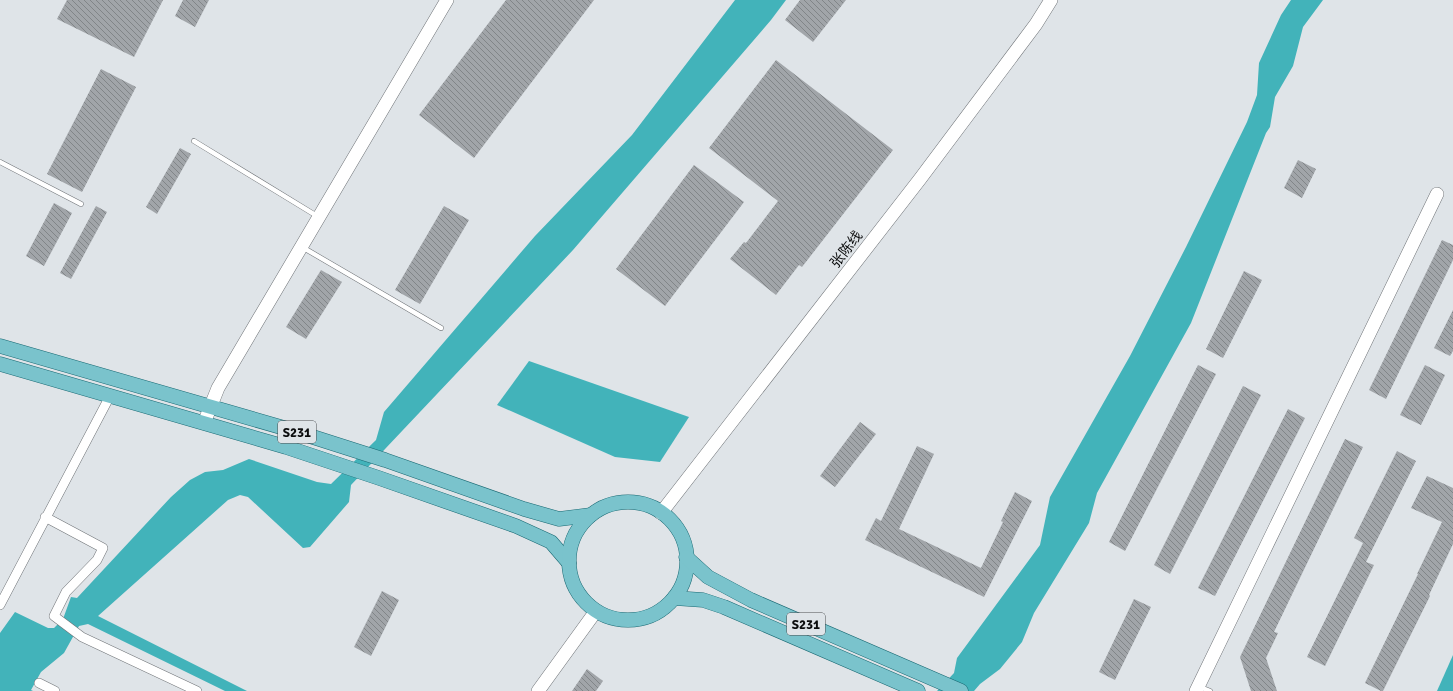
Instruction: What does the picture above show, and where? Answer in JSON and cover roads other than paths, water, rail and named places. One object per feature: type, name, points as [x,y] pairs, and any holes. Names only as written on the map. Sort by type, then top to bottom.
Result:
[{"type":"main road","name":"S231","points":[[0,346],[291,430],[363,453],[524,509],[559,519],[591,515]]},
{"type":"main road","name":"S231","points":[[0,364],[286,447],[379,478],[516,526],[551,542],[569,563]]},
{"type":"main road","points":[[634,502],[653,508],[661,513],[670,519],[680,533],[686,549],[686,564],[683,581],[674,598],[658,611],[639,619],[624,620],[610,618],[596,611],[586,603],[575,588],[569,563],[571,543],[580,526],[591,515],[603,507],[616,503],[634,502]]},
{"type":"main road","name":"S231","points":[[686,557],[708,577],[751,600],[961,691]]},
{"type":"main road","name":"S231","points":[[674,598],[703,600],[724,607],[918,691]]},
{"type":"street","points":[[204,423],[218,388],[447,0]]},
{"type":"street","name":"张陈线","points":[[661,513],[920,179],[1036,24],[1051,0]]},
{"type":"street","points":[[1201,689],[1437,194]]},
{"type":"street","points":[[0,605],[110,396]]},
{"type":"street","points":[[45,517],[103,548],[97,560],[66,592],[54,616],[82,637],[197,691]]},
{"type":"street","points":[[538,691],[596,611]]},
{"type":"street","points":[[39,683],[55,691]]},
{"type":"lane","points":[[194,141],[319,217]]},
{"type":"lane","points":[[0,162],[81,204]]},
{"type":"lane","points":[[301,247],[440,328]]},
{"type":"water","points":[[735,0],[786,0],[771,20],[573,250],[351,485],[349,502],[310,547],[303,548],[248,497],[240,495],[228,500],[98,616],[247,691],[225,691],[88,624],[79,626],[64,653],[41,672],[31,690],[33,691],[0,691],[0,633],[15,612],[48,628],[54,628],[63,619],[71,597],[77,598],[171,497],[190,480],[205,472],[223,470],[249,459],[317,482],[331,484],[376,440],[384,412],[535,236],[632,135]]},
{"type":"water","points":[[1291,0],[1323,0],[1303,27],[1293,66],[1275,97],[1270,127],[1266,133],[1191,323],[1097,493],[1089,523],[1034,613],[1022,642],[1000,669],[980,684],[974,691],[937,691],[954,673],[957,658],[1040,545],[1050,497],[1130,356],[1186,247],[1247,122],[1257,95],[1259,63],[1281,15]]},
{"type":"water","points":[[529,361],[689,417],[660,462],[615,457],[497,405]]},
{"type":"water","points":[[1453,655],[1453,691],[1437,691]]}]
